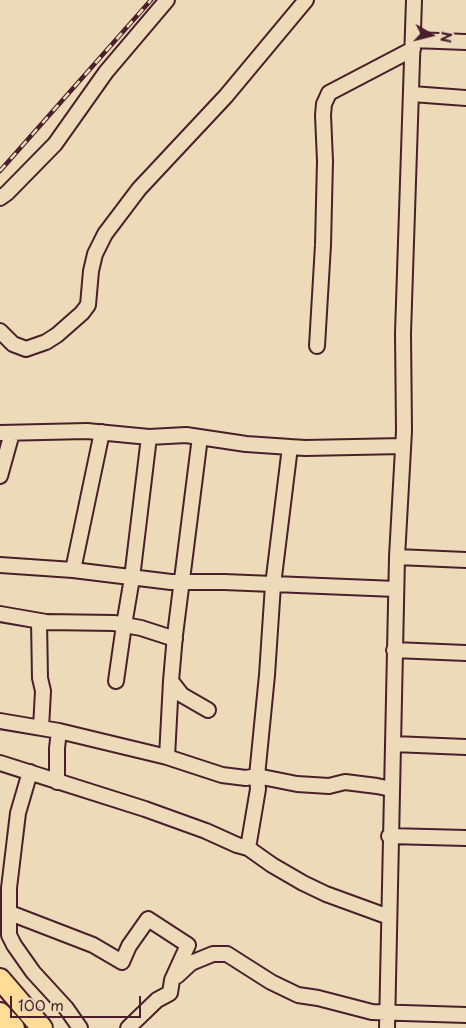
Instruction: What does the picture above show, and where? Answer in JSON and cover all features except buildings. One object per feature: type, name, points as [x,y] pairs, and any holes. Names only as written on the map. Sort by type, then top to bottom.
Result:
[{"type":"highway","points":[[0,979],[42,1028]]},
{"type":"highway","points":[[0,1013],[14,1028]]},
{"type":"street","points":[[0,198],[55,144],[106,72],[167,0]]},
{"type":"street","points":[[0,331],[13,344],[26,349],[57,336],[82,313],[88,305],[94,254],[105,234],[139,189],[226,96],[306,0]]},
{"type":"street","points":[[387,1028],[389,836],[397,557],[403,446],[403,332],[414,0]]},
{"type":"street","points":[[316,346],[323,245],[325,161],[322,115],[329,93],[413,45],[466,42]]},
{"type":"street","points":[[412,94],[466,98]]},
{"type":"street","points":[[0,476],[6,433],[88,431],[149,436],[186,435],[246,444],[290,447],[403,446]]},
{"type":"street","points":[[73,570],[102,432]]},
{"type":"street","points":[[116,681],[132,578],[149,436]]},
{"type":"street","points":[[167,757],[175,639],[200,437]]},
{"type":"street","points":[[248,848],[258,789],[257,776],[267,675],[273,585],[290,447]]},
{"type":"street","points":[[397,557],[466,560]]},
{"type":"street","points":[[0,565],[73,570],[182,582],[396,589]]},
{"type":"street","points":[[0,614],[39,621],[96,622],[124,625],[175,639]]},
{"type":"street","points":[[39,621],[40,678],[43,691],[41,728]]},
{"type":"street","points":[[394,650],[466,653]]},
{"type":"street","points":[[171,681],[182,695],[208,710]]},
{"type":"street","points":[[0,721],[41,728],[167,757],[222,774],[246,778],[257,776],[297,784],[329,786],[345,782],[391,789]]},
{"type":"street","points":[[58,782],[57,748],[59,732]]},
{"type":"street","points":[[393,744],[466,747]]},
{"type":"street","points":[[0,763],[145,809],[248,848],[272,866],[303,883],[326,894],[389,917]]},
{"type":"street","points":[[30,772],[18,813],[9,888],[8,909],[10,913],[8,915],[8,927],[14,945],[33,972],[61,1002],[80,1028]]},
{"type":"street","points":[[389,836],[466,838]]},
{"type":"street","points":[[10,913],[93,945],[122,962],[129,946],[148,920],[188,945],[171,986],[170,993],[157,1000],[128,1028]]},
{"type":"street","points":[[171,986],[178,975],[191,963],[213,954],[227,954],[271,982],[298,994],[372,1012],[466,1014]]},
{"type":"railway","points":[[0,171],[151,0]]}]
